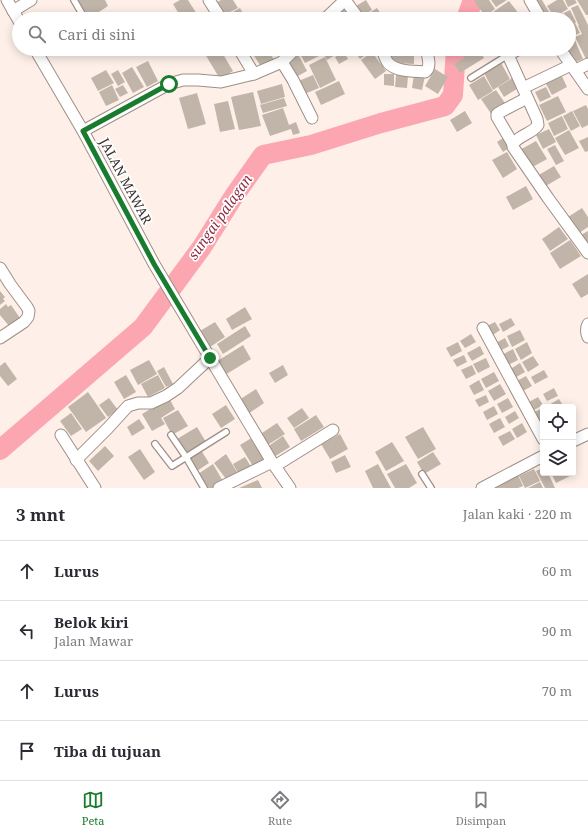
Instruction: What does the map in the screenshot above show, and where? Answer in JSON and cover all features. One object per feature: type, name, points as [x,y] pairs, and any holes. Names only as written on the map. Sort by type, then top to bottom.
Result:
[{"type":"street","points":[[7,0],[13,11],[30,0]]},
{"type":"street","points":[[209,0],[217,12]]},
{"type":"street","points":[[332,12],[345,0],[354,12]]},
{"type":"street","points":[[530,0],[537,12]]},
{"type":"street","name":"JALAN MAWAR","points":[[39,56],[83,131],[154,264],[210,358],[244,420],[290,488]]},
{"type":"street","points":[[243,56],[254,74]]},
{"type":"street","points":[[83,131],[169,84],[183,80],[221,82],[254,74],[282,62],[288,56]]},
{"type":"street","points":[[385,56],[387,62],[392,67],[424,72],[428,70],[429,66],[427,56]]},
{"type":"street","points":[[508,56],[538,125],[535,130],[516,139],[513,144]]},
{"type":"street","points":[[565,56],[588,89]]},
{"type":"street","points":[[282,62],[312,118]]},
{"type":"street","points":[[523,88],[573,68],[588,64]]},
{"type":"street","points":[[527,98],[497,114],[497,117],[513,144],[513,147],[588,253]]},
{"type":"street","points":[[0,268],[29,311],[28,317],[24,322],[0,338]]},
{"type":"street","points":[[588,324],[586,326],[588,337]]},
{"type":"street","points":[[483,328],[540,433]]},
{"type":"street","points":[[76,460],[128,406],[138,402],[151,403],[166,396],[178,388],[210,358]]},
{"type":"street","points":[[219,488],[273,464],[333,430]]},
{"type":"street","points":[[575,440],[588,434]]},
{"type":"street","points":[[61,436],[95,488]]},
{"type":"street","points":[[489,486],[540,458]]},
{"type":"lane","points":[[74,0],[82,12]]},
{"type":"lane","points":[[471,78],[506,56]]},
{"type":"lane","points":[[155,444],[172,466],[226,432]]},
{"type":"lane","points":[[171,435],[204,488]]},
{"type":"lane","points":[[422,474],[431,488]]},
{"type":"building","points":[[77,0],[105,0],[108,6],[99,12],[85,12]]},
{"type":"building","points":[[180,0],[188,0],[196,12],[178,12],[173,4]]},
{"type":"building","points":[[221,0],[233,0],[238,8],[230,12],[222,12],[217,2]]},
{"type":"building","points":[[366,0],[372,10],[369,12],[360,12],[356,6]]},
{"type":"building","points":[[489,0],[495,9],[491,12],[482,12],[474,1]]},
{"type":"building","points":[[491,0],[507,0],[496,7]]},
{"type":"building","points":[[534,0],[542,0],[549,12],[539,12]]},
{"type":"building","points":[[557,0],[563,0],[568,9],[563,12],[551,12],[547,6]]},
{"type":"building","points":[[565,0],[575,0],[577,3],[568,7]]},
{"type":"building","points":[[577,0],[588,0],[588,15],[586,15]]},
{"type":"building","points":[[509,1],[518,12],[493,12]]},
{"type":"building","points":[[578,5],[588,25],[588,58],[586,59],[576,39],[576,37],[582,34],[576,19],[576,12],[573,12],[571,8]]},
{"type":"building","points":[[240,8],[242,12],[233,12]]},
{"type":"building","points":[[344,8],[347,12],[338,12]]},
{"type":"building","points":[[377,8],[380,12],[371,12]]},
{"type":"building","points":[[576,25],[580,33],[576,35]]},
{"type":"building","points":[[576,43],[583,59],[571,64],[567,56],[576,56]]},
{"type":"building","points":[[206,56],[224,56],[233,71],[220,79]]},
{"type":"building","points":[[254,56],[272,56],[274,60],[261,67]]},
{"type":"building","points":[[294,56],[299,56],[307,71],[294,78],[285,61]]},
{"type":"building","points":[[301,56],[319,56],[305,63]]},
{"type":"building","points":[[325,56],[334,56],[327,60]]},
{"type":"building","points":[[346,56],[348,59],[339,64],[335,57]]},
{"type":"building","points":[[366,56],[375,56],[386,71],[375,79],[361,60]]},
{"type":"building","points":[[392,56],[414,56],[414,64],[392,63]]},
{"type":"building","points":[[464,56],[483,56],[484,58],[460,73],[454,64],[465,58]]},
{"type":"building","points":[[325,57],[336,80],[320,88],[309,65]]},
{"type":"building","points":[[148,61],[158,81],[147,87],[136,67]]},
{"type":"building","points":[[500,61],[510,79],[493,90],[483,71]]},
{"type":"building","points":[[132,67],[144,87],[133,93],[122,73]]},
{"type":"building","points":[[435,69],[448,77],[438,94],[425,86]]},
{"type":"building","points":[[106,70],[114,83],[98,91],[91,78]]},
{"type":"building","points":[[118,70],[125,82],[118,86],[111,74]]},
{"type":"building","points":[[560,72],[567,87],[552,95],[544,80]]},
{"type":"building","points":[[384,74],[394,74],[394,86],[384,85]]},
{"type":"building","points":[[414,74],[425,76],[422,90],[412,88]]},
{"type":"building","points":[[313,75],[319,88],[302,95],[296,82]]},
{"type":"building","points":[[396,75],[408,76],[407,88],[395,87]]},
{"type":"building","points":[[484,76],[493,91],[478,100],[469,85]]},
{"type":"building","points":[[514,77],[520,87],[504,97],[498,87]]},
{"type":"building","points":[[339,81],[345,94],[321,105],[315,92]]},
{"type":"building","points":[[282,84],[285,97],[261,104],[257,91]]},
{"type":"building","points":[[112,85],[119,100],[106,106],[99,92]]},
{"type":"building","points":[[123,85],[128,93],[120,97],[115,89]]},
{"type":"building","points":[[546,87],[551,97],[540,102],[535,92]]},
{"type":"building","points":[[496,90],[507,106],[492,115],[481,99]]},
{"type":"building","points":[[253,92],[261,126],[239,130],[231,97]]},
{"type":"building","points":[[197,93],[206,124],[188,129],[179,98]]},
{"type":"building","points":[[558,96],[566,112],[547,121],[539,105]]},
{"type":"building","points":[[284,98],[287,106],[263,113],[260,105]]},
{"type":"building","points":[[228,101],[235,129],[220,132],[214,104]]},
{"type":"building","points":[[586,105],[588,109],[588,125],[582,128],[573,111]]},
{"type":"building","points":[[283,108],[289,125],[296,122],[300,133],[293,135],[291,129],[270,136],[262,115]]},
{"type":"building","points":[[465,111],[472,123],[457,132],[450,120]]},
{"type":"building","points":[[572,111],[580,126],[571,131],[563,116]]},
{"type":"building","points":[[562,116],[568,129],[554,136],[548,123]]},
{"type":"building","points":[[549,129],[556,142],[543,149],[536,135]]},
{"type":"building","points":[[569,130],[579,148],[565,155],[555,138]]},
{"type":"building","points":[[506,136],[512,146],[503,152],[497,142]]},
{"type":"building","points":[[588,137],[588,151],[585,152],[579,141]]},
{"type":"building","points":[[536,141],[547,159],[529,169],[518,151]]},
{"type":"building","points":[[555,145],[564,161],[556,165],[547,149]]},
{"type":"building","points":[[507,152],[517,169],[503,178],[492,160]]},
{"type":"building","points":[[554,166],[561,177],[544,187],[537,176]]},
{"type":"building","points":[[526,186],[533,199],[513,210],[506,197]]},
{"type":"building","points":[[582,208],[588,217],[588,227],[579,233],[568,217]]},
{"type":"building","points":[[559,227],[568,239],[550,251],[542,239]]},
{"type":"building","points":[[588,231],[588,251],[579,236]]},
{"type":"building","points":[[570,240],[581,256],[560,269],[550,253]]},
{"type":"building","points":[[588,274],[588,294],[581,298],[572,284]]},
{"type":"building","points":[[0,291],[5,297],[3,299],[5,301],[0,305]]},
{"type":"building","points":[[6,304],[8,307],[11,305],[20,318],[9,326],[0,315],[0,309]]},
{"type":"building","points":[[245,307],[252,319],[232,330],[226,319]]},
{"type":"building","points":[[511,318],[515,325],[503,332],[499,324]]},
{"type":"building","points":[[215,322],[225,337],[210,347],[200,331]]},
{"type":"building","points":[[495,322],[500,330],[493,335],[487,326]]},
{"type":"building","points":[[245,326],[251,336],[223,354],[217,344]]},
{"type":"building","points":[[520,330],[525,340],[512,347],[507,336]]},
{"type":"building","points":[[471,334],[476,342],[465,348],[460,341]]},
{"type":"building","points":[[505,338],[509,346],[498,352],[494,344]]},
{"type":"building","points":[[458,342],[462,351],[451,357],[446,348]]},
{"type":"building","points":[[527,342],[532,353],[521,360],[515,349]]},
{"type":"building","points":[[243,345],[251,359],[225,375],[216,362]]},
{"type":"building","points":[[480,346],[484,354],[472,361],[467,353]]},
{"type":"building","points":[[513,349],[518,360],[506,366],[500,356]]},
{"type":"building","points":[[464,355],[467,362],[457,367],[453,360]]},
{"type":"building","points":[[533,356],[539,365],[528,372],[522,362]]},
{"type":"building","points":[[486,358],[490,367],[478,373],[473,364]]},
{"type":"building","points":[[149,360],[157,374],[138,385],[130,370]]},
{"type":"building","points":[[5,362],[17,379],[8,386],[0,376],[0,366]]},
{"type":"building","points":[[520,363],[525,372],[513,379],[507,371]]},
{"type":"building","points":[[283,365],[288,375],[275,383],[269,373]]},
{"type":"building","points":[[472,365],[476,374],[466,379],[461,370]]},
{"type":"building","points":[[164,367],[173,384],[166,387],[157,371]]},
{"type":"building","points":[[544,370],[548,377],[535,384],[531,377]]},
{"type":"building","points":[[494,372],[499,381],[486,388],[481,379]]},
{"type":"building","points":[[126,375],[136,392],[124,399],[114,382]]},
{"type":"building","points":[[158,375],[165,388],[148,397],[141,384]]},
{"type":"building","points":[[526,376],[532,386],[521,392],[515,382]]},
{"type":"building","points":[[479,380],[484,390],[474,395],[469,386]]},
{"type":"building","points":[[500,384],[506,394],[494,401],[488,391]]},
{"type":"building","points":[[554,388],[558,396],[547,401],[543,394]]},
{"type":"building","points":[[256,389],[264,403],[248,414],[239,400]]},
{"type":"building","points":[[88,392],[106,418],[86,432],[68,407]]},
{"type":"building","points":[[486,395],[489,402],[479,407],[475,400]]},
{"type":"building","points":[[538,397],[542,404],[540,404],[540,407],[532,411],[527,403]]},
{"type":"building","points":[[109,398],[118,410],[108,417],[99,405]]},
{"type":"building","points":[[169,398],[175,409],[161,418],[165,424],[152,431],[142,414]]},
{"type":"building","points":[[508,398],[513,407],[502,413],[497,404]]},
{"type":"building","points":[[559,399],[562,404],[550,404]]},
{"type":"building","points":[[226,405],[235,419],[221,428],[212,414]]},
{"type":"building","points":[[494,406],[498,414],[487,420],[483,412]]},
{"type":"building","points":[[302,408],[309,418],[294,428],[287,418]]},
{"type":"building","points":[[540,409],[540,423],[538,424],[532,413]]},
{"type":"building","points":[[178,410],[188,426],[172,435],[163,418]]},
{"type":"building","points":[[515,411],[519,418],[509,424],[505,417]]},
{"type":"building","points":[[71,413],[82,429],[71,436],[60,421]]},
{"type":"building","points":[[316,415],[324,427],[301,441],[294,429]]},
{"type":"building","points":[[500,418],[505,427],[494,433],[489,424]]},
{"type":"building","points":[[139,419],[145,428],[132,436],[127,427]]},
{"type":"building","points":[[277,423],[285,434],[266,446],[259,435]]},
{"type":"building","points":[[522,423],[527,432],[517,438],[512,429]]},
{"type":"building","points":[[197,427],[206,442],[186,453],[177,439]]},
{"type":"building","points":[[423,427],[436,449],[418,459],[405,437]]},
{"type":"building","points":[[510,431],[515,439],[503,446],[498,437]]},
{"type":"building","points":[[340,434],[348,449],[330,459],[321,444]]},
{"type":"building","points":[[283,436],[290,447],[274,457],[267,447]]},
{"type":"building","points":[[253,437],[268,459],[254,468],[240,445]]},
{"type":"building","points":[[392,442],[404,461],[386,471],[375,452]]},
{"type":"building","points":[[105,446],[114,456],[98,471],[89,461]]},
{"type":"building","points":[[140,449],[155,472],[144,480],[128,457]]},
{"type":"building","points":[[201,450],[209,463],[197,471],[189,457]]},
{"type":"building","points":[[433,452],[441,464],[424,474],[417,462]]},
{"type":"building","points":[[226,454],[237,472],[226,479],[214,463]]},
{"type":"building","points":[[345,455],[351,467],[336,473],[331,462]]},
{"type":"building","points":[[245,457],[252,468],[239,475],[233,464]]},
{"type":"building","points":[[213,464],[224,483],[214,488],[207,488],[198,474]]},
{"type":"building","points":[[378,464],[391,488],[373,488],[365,471]]},
{"type":"building","points":[[406,464],[417,483],[409,488],[395,488],[387,474]]},
{"type":"building","points":[[534,469],[540,481],[525,488],[519,476]]},
{"type":"building","points":[[540,469],[540,476],[549,476],[555,488],[545,488],[536,471]]},
{"type":"building","points":[[518,475],[523,486],[518,488],[496,488],[495,486]]},
{"type":"building","points":[[552,476],[570,476],[556,483]]},
{"type":"building","points":[[258,480],[262,488],[239,488]]},
{"type":"building","points":[[540,482],[543,488],[528,488]]},
{"type":"waterway","name":"sungai palagan","points":[[469,12],[473,0]]},
{"type":"waterway","name":"sungai palagan","points":[[0,450],[143,327],[202,247],[234,196],[263,155],[311,145],[381,123],[445,106],[453,95],[456,56]]},
{"type":"route","points":[[169,84],[83,131],[154,264],[210,358]]}]
